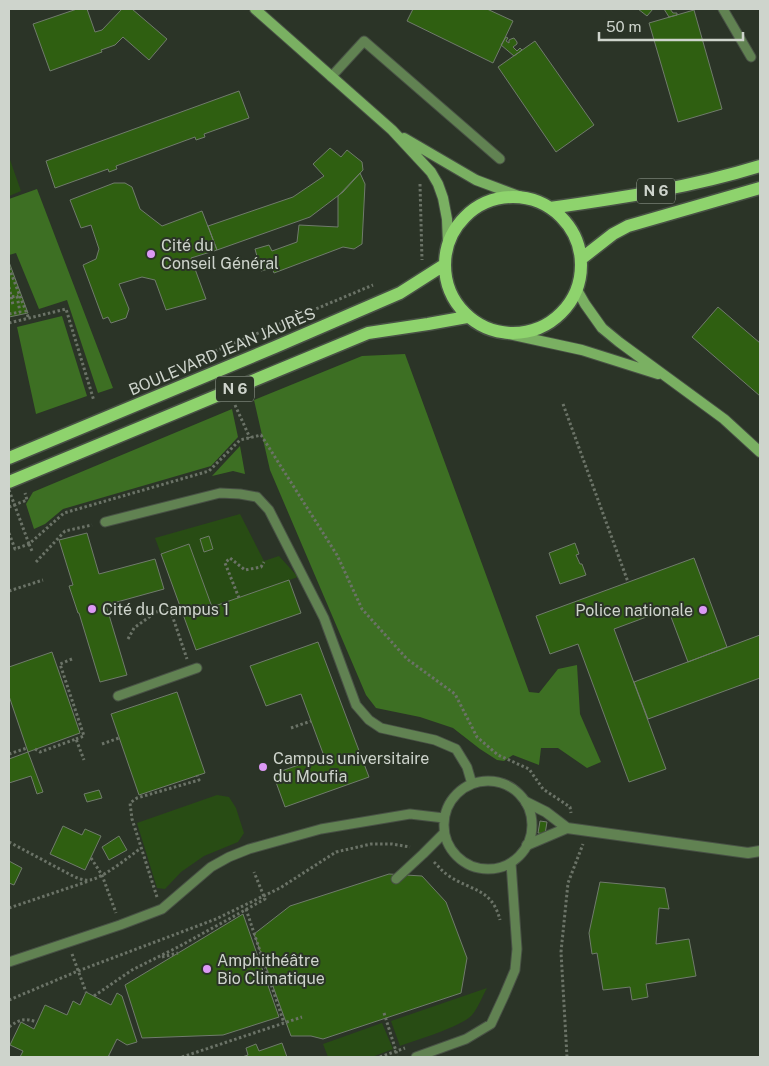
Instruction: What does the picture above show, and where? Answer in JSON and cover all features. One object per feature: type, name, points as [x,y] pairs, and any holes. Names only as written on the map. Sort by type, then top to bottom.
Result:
[{"type":"main road","name":"N 6","points":[[550,208],[695,184],[760,166]]},
{"type":"main road","name":"N 6","points":[[582,259],[613,234],[628,226],[760,188]]},
{"type":"main road","points":[[505,198],[524,198],[537,201],[550,208],[566,221],[577,239],[582,259],[581,275],[577,290],[566,310],[548,324],[527,333],[504,333],[484,328],[467,316],[455,302],[447,284],[444,265],[448,244],[453,232],[472,211],[488,202],[505,198]]},
{"type":"main road","name":"BOULEVARD JEAN JAURÈS","points":[[9,458],[400,293],[444,265]]},
{"type":"main road","name":"N 6","points":[[9,482],[368,333],[467,316]]},
{"type":"street","points":[[255,9],[392,130],[431,172],[443,198],[447,219],[448,244]]},
{"type":"street","points":[[392,130],[476,180],[524,198]]},
{"type":"street","points":[[577,290],[602,328],[724,418],[760,452]]},
{"type":"street","points":[[504,333],[582,350],[669,377]]},
{"type":"street","points":[[526,802],[571,828],[748,853],[760,851]]},
{"type":"street","points":[[527,845],[571,828]]},
{"type":"lane","points":[[723,9],[751,57]]},
{"type":"lane","points":[[331,76],[364,41],[500,159]]},
{"type":"lane","points":[[105,522],[220,492],[257,497],[269,510],[324,618],[356,705],[368,720],[382,728],[435,740],[456,749],[467,767],[472,784]]},
{"type":"lane","points":[[118,696],[197,668]]},
{"type":"lane","points":[[484,780],[508,785],[519,792],[526,802],[532,816],[532,831],[527,845],[511,863],[497,868],[483,869],[469,866],[457,857],[448,846],[444,832],[444,818],[449,803],[458,792],[472,784],[484,780]]},
{"type":"lane","points":[[9,962],[162,909],[212,867],[229,857],[249,849],[321,829],[390,817],[410,814],[444,818]]},
{"type":"lane","points":[[396,879],[444,832]]},
{"type":"lane","points":[[416,1057],[466,1038],[491,1024],[514,970],[517,949],[511,863]]},
{"type":"path","points":[[420,184],[422,261]]},
{"type":"path","points":[[416,264],[448,244]]},
{"type":"path","points":[[9,268],[30,319]]},
{"type":"path","points":[[201,357],[376,284]]},
{"type":"path","points":[[9,287],[10,299],[17,296],[20,312],[9,314]]},
{"type":"path","points":[[9,323],[66,309],[94,401]]},
{"type":"path","points":[[564,404],[628,582]]},
{"type":"path","points":[[235,405],[250,438]]},
{"type":"path","points":[[9,533],[15,549],[29,544],[64,513],[209,472],[240,440],[261,435],[337,555],[362,609],[407,659],[455,694],[477,737],[498,755],[530,769],[543,789],[570,807],[571,828]]},
{"type":"path","points":[[9,490],[32,550]]},
{"type":"path","points":[[9,507],[27,500],[25,493]]},
{"type":"path","points":[[36,562],[65,532],[105,522]]},
{"type":"path","points":[[239,598],[225,563],[230,558],[245,570],[261,567],[264,562]]},
{"type":"path","points":[[9,591],[43,580]]},
{"type":"path","points":[[128,640],[134,628],[156,612],[170,609],[183,646]]},
{"type":"path","points":[[35,749],[40,752],[84,736],[60,664],[72,659]]},
{"type":"path","points":[[291,728],[311,721]]},
{"type":"path","points":[[102,744],[119,738]]},
{"type":"path","points":[[76,739],[84,760]]},
{"type":"path","points":[[9,754],[27,748]]},
{"type":"path","points":[[162,909],[132,819],[130,803],[137,798],[199,780],[197,776]]},
{"type":"path","points":[[568,1057],[561,952],[568,883],[588,830]]},
{"type":"path","points":[[9,842],[79,879],[90,881]]},
{"type":"path","points":[[9,1000],[78,971],[216,918],[280,888],[336,852],[371,844],[392,844],[409,847],[423,854],[449,876],[486,894],[499,916],[501,925]]},
{"type":"path","points":[[9,908],[90,881],[141,848]]},
{"type":"path","points":[[91,858],[102,875],[120,925]]},
{"type":"path","points":[[94,996],[132,970],[265,900],[254,872]]},
{"type":"path","points":[[246,909],[284,1023]]},
{"type":"path","points":[[156,958],[178,953]]},
{"type":"path","points":[[72,954],[86,992]]},
{"type":"path","points":[[384,1013],[397,1057]]},
{"type":"path","points":[[182,1057],[302,1017]]},
{"type":"path","points":[[9,1027],[25,1018],[37,1022]]},
{"type":"path","points":[[380,1057],[413,1044]]},
{"type":"green space","points":[[9,157],[21,191],[9,196]]},
{"type":"green space","points":[[37,189],[113,388],[98,393],[67,300],[39,309],[16,253],[9,255],[9,199]]},
{"type":"green space","points":[[62,316],[87,396],[36,414],[17,327]]},
{"type":"green space","points":[[405,354],[529,692],[539,693],[558,669],[577,665],[580,714],[601,762],[587,768],[558,748],[541,748],[539,765],[513,755],[504,761],[497,760],[453,728],[420,717],[376,708],[366,695],[270,470],[254,400],[362,356]]},
{"type":"green space","points":[[232,409],[238,437],[211,466],[63,509],[45,524],[34,529],[26,504],[33,492]]},
{"type":"green space","points":[[240,446],[245,474],[233,471],[212,476]]},
{"type":"green space","points":[[240,514],[264,561],[279,556],[298,577],[212,607],[188,544],[161,554],[155,538]]},
{"type":"green space","points":[[217,795],[229,797],[236,808],[244,833],[238,842],[204,856],[181,872],[165,889],[157,888],[137,823]]},
{"type":"green space","points":[[487,988],[478,1006],[466,1020],[427,1037],[400,1046],[391,1021]]},
{"type":"green space","points":[[382,1023],[393,1049],[372,1057],[328,1057],[323,1044]]},
{"type":"building","points":[[77,9],[87,9],[95,32],[102,30],[122,9],[132,9],[167,39],[149,60],[123,37],[115,45],[101,50],[102,52],[50,71],[33,24]]},
{"type":"building","points":[[413,9],[487,9],[513,21],[493,63],[407,21]]},
{"type":"building","points":[[638,9],[653,9],[647,16]]},
{"type":"building","points":[[664,9],[670,9],[673,13],[677,13],[677,15],[669,17]]},
{"type":"building","points":[[694,10],[722,109],[678,122],[649,23]]},
{"type":"building","points":[[506,37],[508,38],[506,41],[509,43],[509,40],[514,38],[517,44],[513,47],[517,51],[520,48],[522,50],[514,56],[501,45]]},
{"type":"building","points":[[535,41],[594,125],[556,152],[498,67]]},
{"type":"building","points":[[239,91],[249,118],[204,134],[205,137],[196,140],[195,137],[116,166],[117,169],[109,172],[108,169],[55,188],[46,161]]},
{"type":"building","points":[[330,148],[341,157],[347,150],[362,162],[363,170],[343,192],[310,217],[217,250],[208,226],[293,197],[324,176],[313,164]]},
{"type":"building","points":[[360,173],[365,184],[362,244],[354,249],[343,247],[274,273],[272,268],[261,271],[255,249],[269,245],[272,251],[297,242],[299,225],[338,227],[338,196]]},
{"type":"building","name":"Cité du Conseil Général","points":[[114,183],[125,183],[132,187],[140,209],[162,226],[202,211],[217,250],[191,258],[206,299],[166,310],[155,280],[142,277],[119,284],[129,309],[126,318],[111,323],[108,317],[103,319],[83,265],[96,259],[99,249],[91,225],[81,228],[70,200]]},
{"type":"building","points":[[9,262],[28,313],[9,317]]},
{"type":"building","points":[[718,307],[760,343],[760,396],[692,337]]},
{"type":"building","name":"Cité du Campus 1","points":[[87,533],[99,574],[155,559],[164,589],[106,605],[127,675],[100,682],[69,586],[73,585],[59,540]]},
{"type":"building","points":[[209,536],[213,549],[204,552],[200,539]]},
{"type":"building","points":[[575,543],[579,554],[576,555],[586,575],[560,584],[549,553]]},
{"type":"building","points":[[189,544],[212,607],[289,580],[301,613],[196,650],[161,554]]},
{"type":"building","points":[[694,558],[727,647],[688,662],[668,609],[614,629],[666,769],[629,782],[578,644],[550,654],[536,616]]},
{"type":"building","points":[[760,635],[760,678],[648,719],[634,682]]},
{"type":"building","points":[[318,642],[369,777],[285,807],[273,774],[324,756],[301,694],[266,706],[250,666]]},
{"type":"building","points":[[52,652],[80,733],[28,752],[9,696],[9,667]]},
{"type":"building","points":[[177,692],[205,773],[139,795],[111,714]]},
{"type":"building","points":[[28,752],[43,792],[37,794],[31,776],[9,783],[9,759]]},
{"type":"building","points":[[99,790],[102,798],[87,802],[84,794]]},
{"type":"building","points":[[540,821],[547,822],[545,834],[538,833]]},
{"type":"building","points":[[63,826],[82,835],[85,829],[101,836],[85,870],[50,854]]},
{"type":"building","points":[[119,836],[127,850],[109,860],[102,847]]},
{"type":"building","points":[[9,861],[22,868],[14,885],[9,883]]},
{"type":"building","points":[[389,874],[422,876],[446,902],[467,958],[461,993],[323,1039],[311,1036],[291,1036],[254,934],[290,906]]},
{"type":"building","points":[[600,882],[665,888],[669,909],[659,908],[656,944],[689,939],[696,976],[646,984],[648,997],[632,1000],[630,987],[603,990],[597,953],[592,954],[589,933]]},
{"type":"building","name":"Amphithéâtre Bio Climatique","points":[[243,914],[279,1017],[223,1035],[142,1038],[125,985]]},
{"type":"building","points":[[86,992],[111,1005],[117,993],[122,996],[137,1042],[127,1045],[117,1039],[108,1057],[20,1057],[23,1051],[10,1045],[21,1022],[34,1029],[45,1005],[67,1015],[73,1001],[80,1005]]},
{"type":"building","points":[[282,1043],[287,1057],[242,1057],[248,1055],[246,1048],[256,1044],[259,1051]]},
{"type":"place","name":"Cité du Conseil Général","points":[[151,254]]},
{"type":"place","name":"Cité du Campus 1","points":[[92,609]]},
{"type":"place","name":"Police nationale","points":[[703,610]]},
{"type":"place","name":"Campus universitaire du Moufia","points":[[263,767]]},
{"type":"place","name":"Amphithéâtre Bio Climatique","points":[[207,969]]}]
